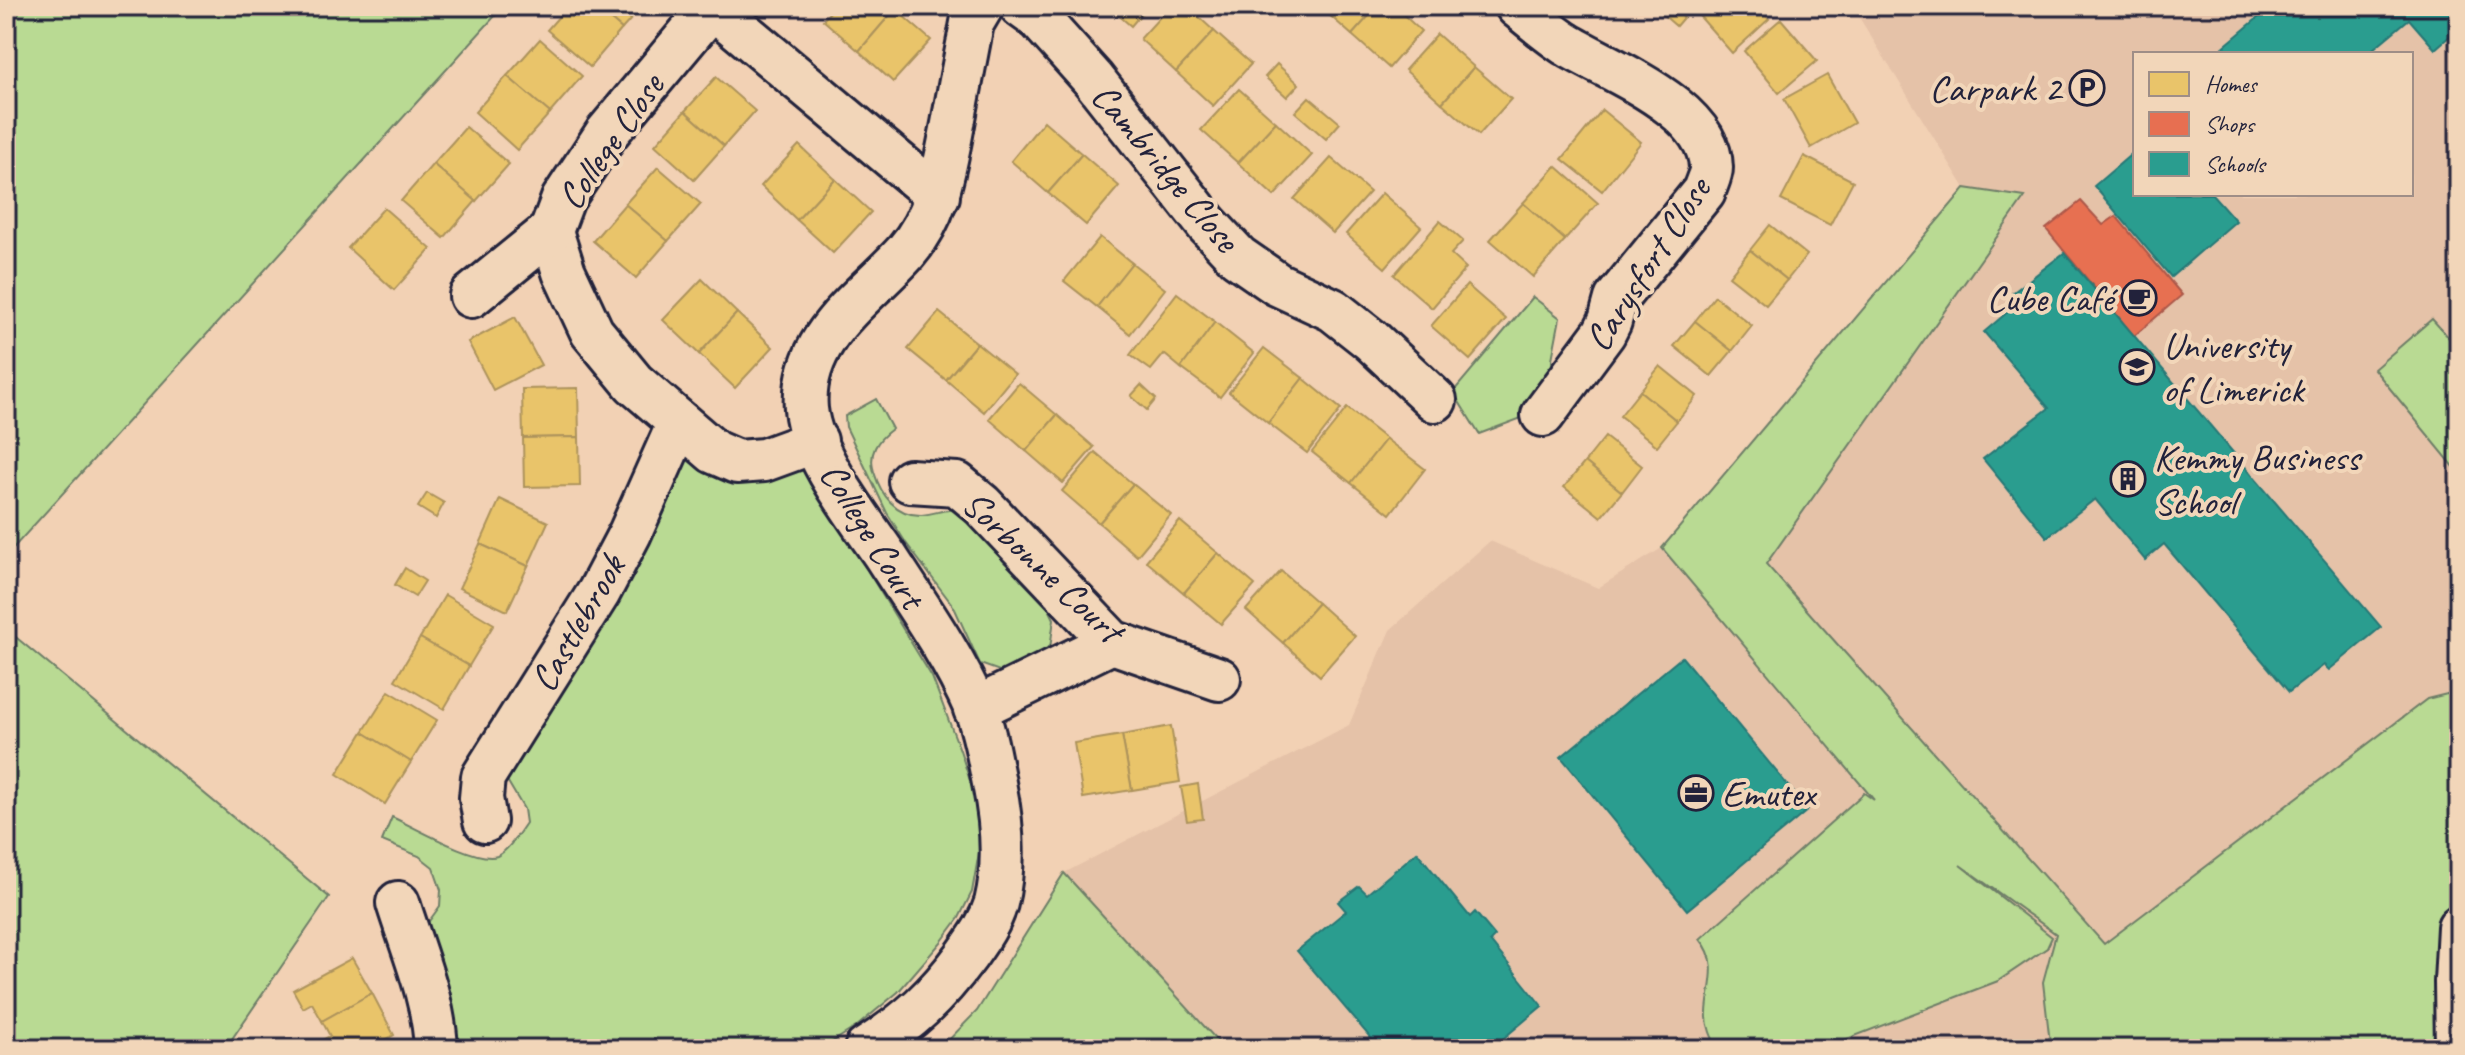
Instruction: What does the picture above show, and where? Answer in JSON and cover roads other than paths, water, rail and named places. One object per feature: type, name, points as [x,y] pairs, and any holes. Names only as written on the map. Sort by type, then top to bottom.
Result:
[{"type":"street","name":"College Close","points":[[679,423],[634,383],[592,332],[564,272],[551,231],[563,199],[606,134],[711,6],[938,196]]},
{"type":"street","name":"College Court","points":[[866,1049],[901,1027],[924,1007],[951,977],[986,929],[996,903],[1001,874],[1002,831],[989,755],[975,709],[950,658],[835,483],[806,411],[808,378],[817,349],[872,284],[906,251],[924,225],[938,196],[972,23],[982,6]]},
{"type":"street","name":"Cambridge Close","points":[[1021,6],[1039,19],[1093,79],[1207,224],[1238,257],[1277,284],[1333,310],[1435,400]]},
{"type":"street","name":"Carysfort Close","points":[[1517,6],[1564,43],[1655,94],[1677,111],[1699,130],[1709,154],[1711,170],[1704,191],[1616,299],[1604,333],[1543,415]]},
{"type":"street","points":[[471,296],[551,231]]},
{"type":"street","points":[[679,423],[714,452],[737,462],[764,460],[816,441]]},
{"type":"street","name":"Castlebrook","points":[[485,821],[481,798],[483,777],[599,592],[630,533],[679,423]]},
{"type":"street","name":"Sorbonne Court","points":[[910,481],[957,484],[982,505],[1112,642],[1219,679]]},
{"type":"street","points":[[975,709],[1112,642]]},
{"type":"street","points":[[398,903],[430,1006],[436,1049]]},
{"type":"street","points":[[2457,1049],[2459,927]]},
{"type":"place","name":"Carpark 2","points":[[2087,88]]},
{"type":"place","name":"Cube Café","points":[[2139,298]]},
{"type":"place","name":"University of Limerick","points":[[2137,367]]},
{"type":"place","name":"Kemmy Business School","points":[[2128,479]]},
{"type":"place","name":"Emutex","points":[[1696,793]]}]
